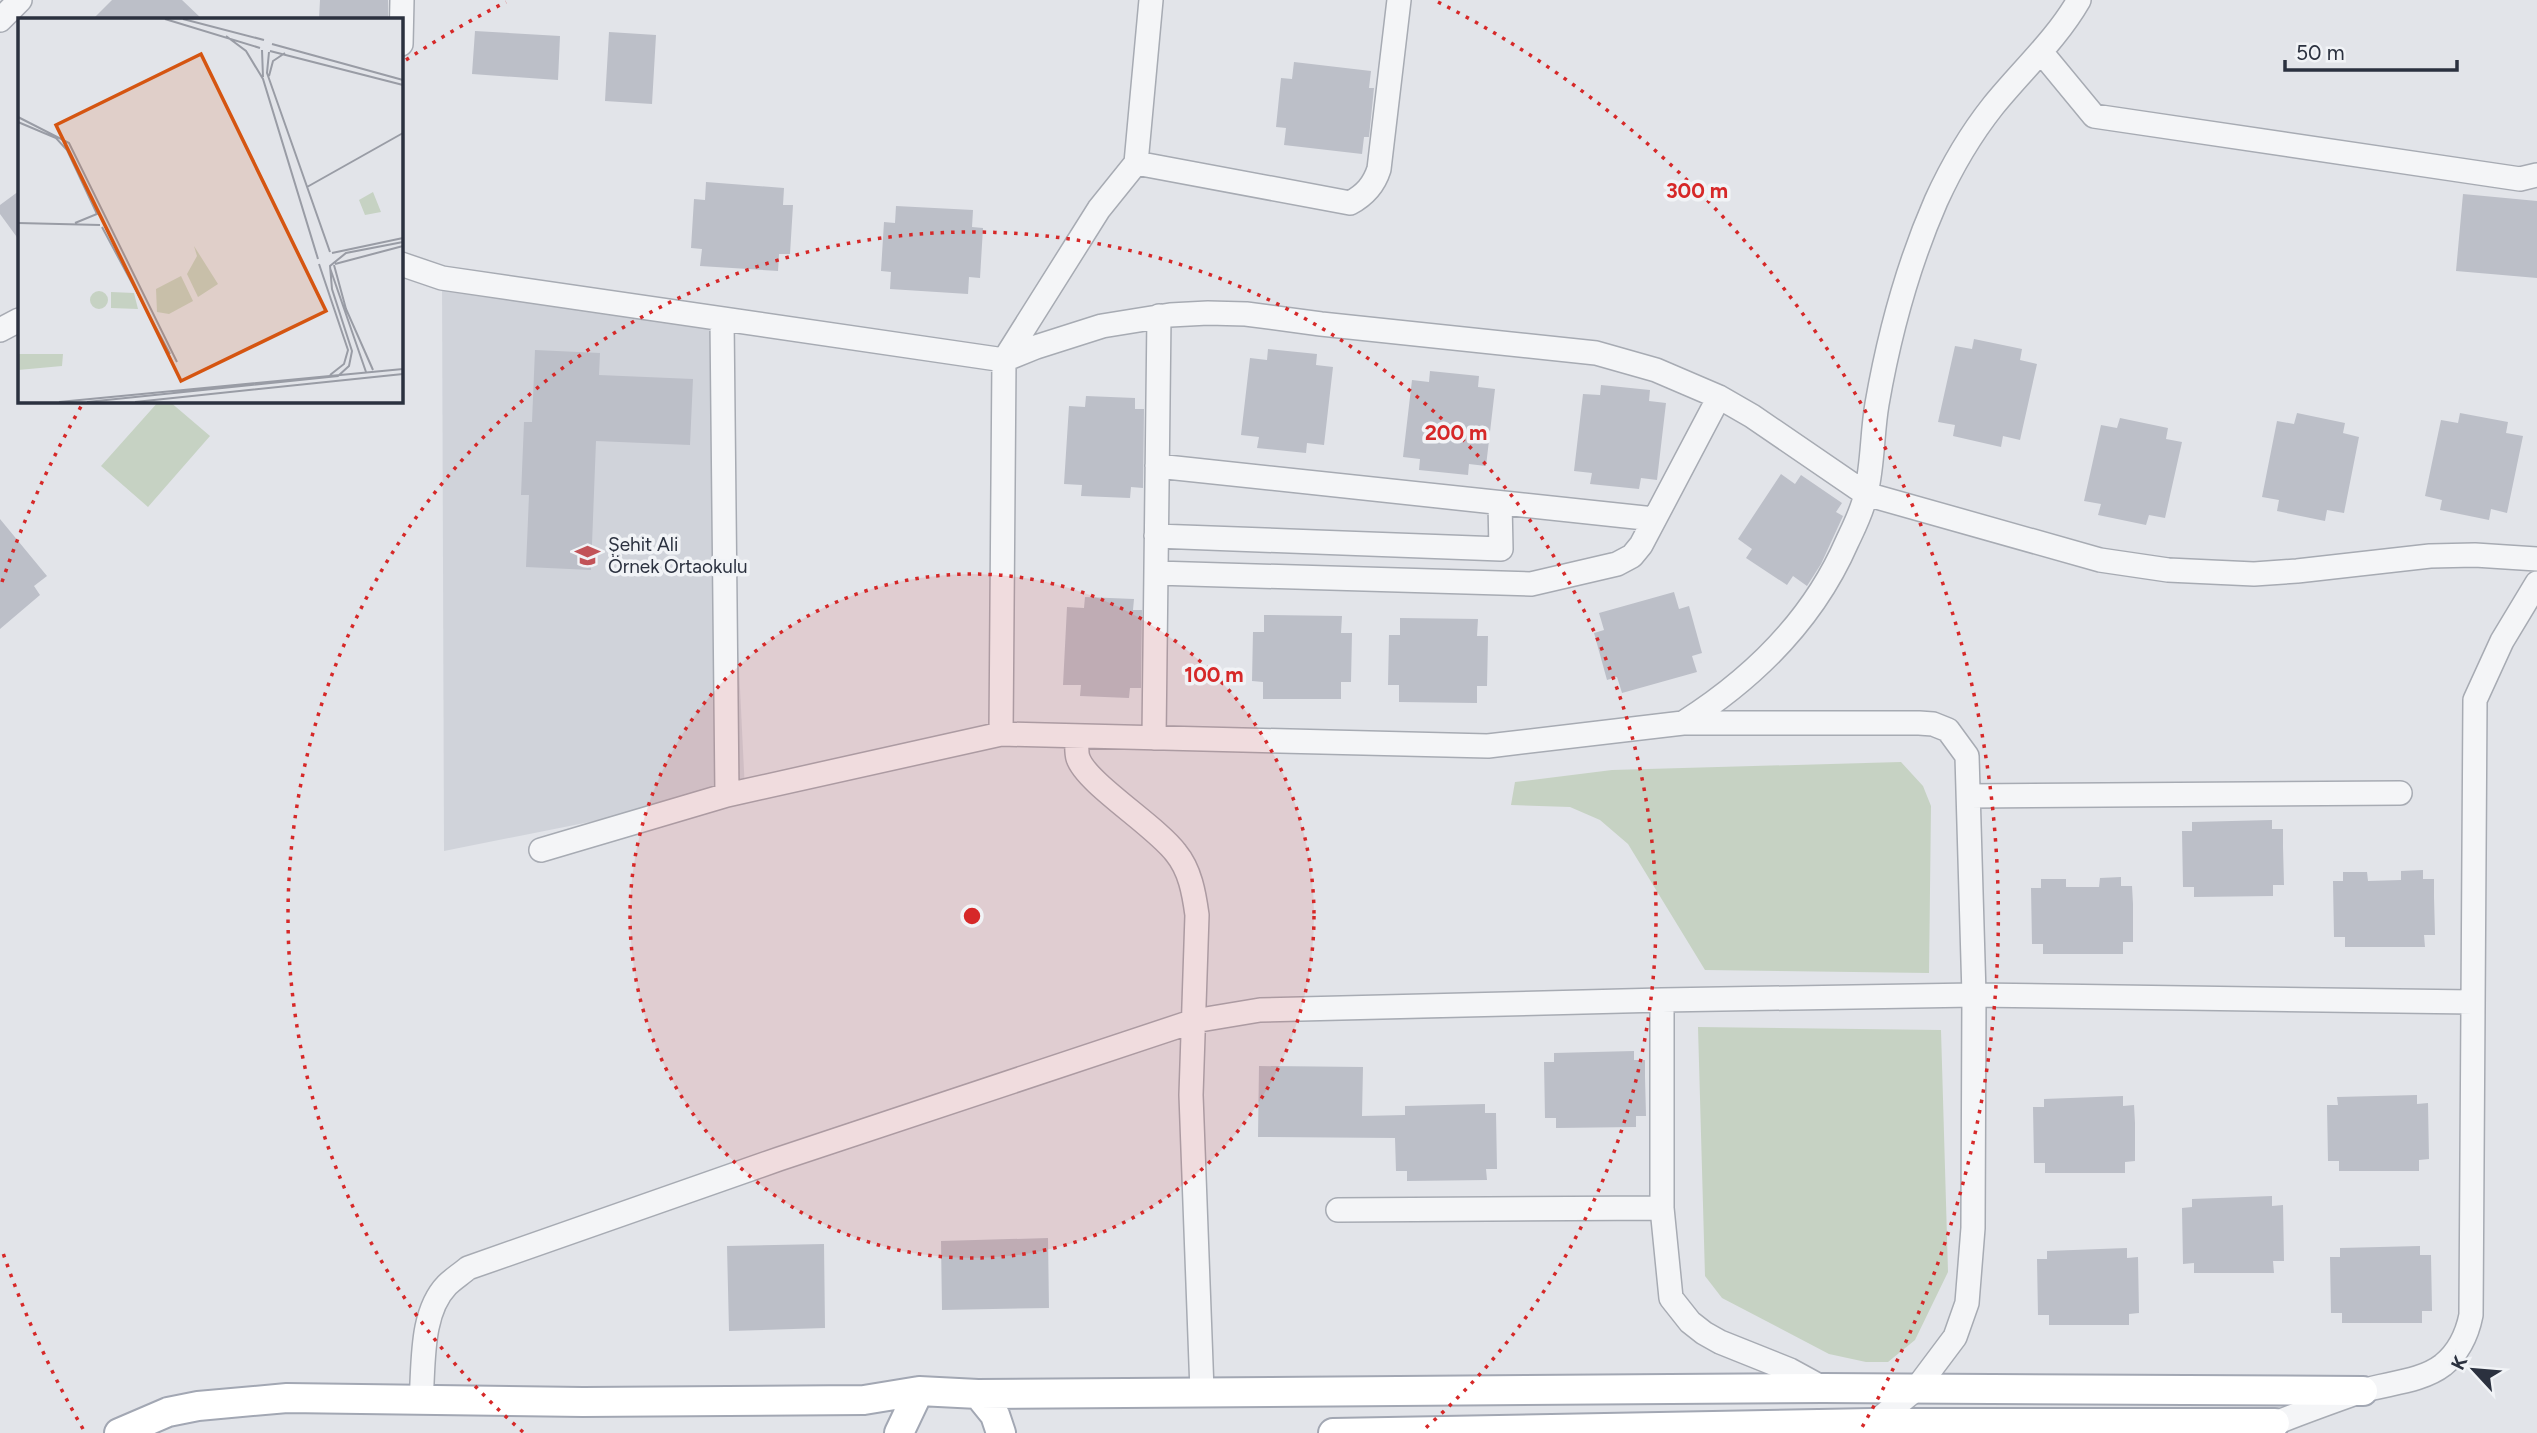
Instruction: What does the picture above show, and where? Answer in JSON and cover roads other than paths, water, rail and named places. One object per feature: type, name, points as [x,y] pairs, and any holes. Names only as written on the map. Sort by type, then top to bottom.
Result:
[{"type":"main road","points":[[119,1433],[168,1412],[226,1403],[287,1398],[583,1402],[864,1400],[919,1391],[978,1394],[1916,1388],[2364,1391]]},
{"type":"main road","points":[[899,1433],[919,1391]]},
{"type":"main road","points":[[978,1394],[995,1415],[1001,1433]]},
{"type":"main road","points":[[1333,1433],[1868,1428],[2264,1428]]},
{"type":"street","points":[[0,20],[20,0]]},
{"type":"street","points":[[402,0],[402,18]]},
{"type":"street","points":[[1001,734],[1004,360],[1099,209],[1136,163],[1150,0]]},
{"type":"street","points":[[1136,163],[1350,203],[1361,197],[1370,189],[1380,169],[1399,0]]},
{"type":"street","points":[[1683,723],[1735,688],[1781,644],[1804,617],[1840,558],[1866,494],[1877,404],[1886,360],[1908,277],[1929,218],[1953,166],[1972,135],[1993,106],[2042,53],[2079,0]]},
{"type":"street","points":[[2042,53],[2094,116],[2520,179],[2537,175]]},
{"type":"street","points":[[402,264],[442,278],[1004,360],[1079,332],[1159,316],[1208,313],[1246,314],[1596,353],[1656,370],[1719,397],[1752,416],[1866,494],[2067,552],[2112,562],[2168,570],[2254,574],[2430,556],[2475,555],[2537,559]]},
{"type":"street","points":[[1154,738],[1159,316]]},
{"type":"street","points":[[723,319],[727,795]]},
{"type":"street","points":[[1156,573],[1531,584],[1625,561],[1637,551],[1719,397]]},
{"type":"street","points":[[1157,466],[1654,519]]},
{"type":"street","points":[[1156,536],[1500,549],[1500,503]]},
{"type":"street","points":[[2264,1428],[2364,1391],[2428,1374],[2454,1355],[2468,1329],[2471,1315],[2475,700],[2502,642],[2537,583]]},
{"type":"street","points":[[541,850],[727,795],[1001,734],[1488,746],[1683,723],[1933,724],[1948,730],[1967,756],[1969,796],[1974,995],[1973,1228],[1967,1303],[1955,1336],[1916,1388],[1868,1428]]},
{"type":"street","points":[[1077,736],[1078,759],[1089,776],[1148,824],[1177,854],[1194,893],[1197,915],[1191,1095],[1202,1391]]},
{"type":"street","points":[[1969,796],[2400,793]]},
{"type":"street","points":[[421,1400],[431,1312],[446,1286],[468,1268],[779,1159],[1194,1021],[1260,1010],[1974,995],[2473,1002]]},
{"type":"street","points":[[1662,1000],[1662,1208],[1671,1298],[1690,1322],[1712,1338],[1790,1370],[1823,1388]]},
{"type":"street","points":[[1338,1210],[1662,1208]]},
{"type":"place","name":"Şehit Ali Örnek Ortaokulu","points":[[588,555]]}]
